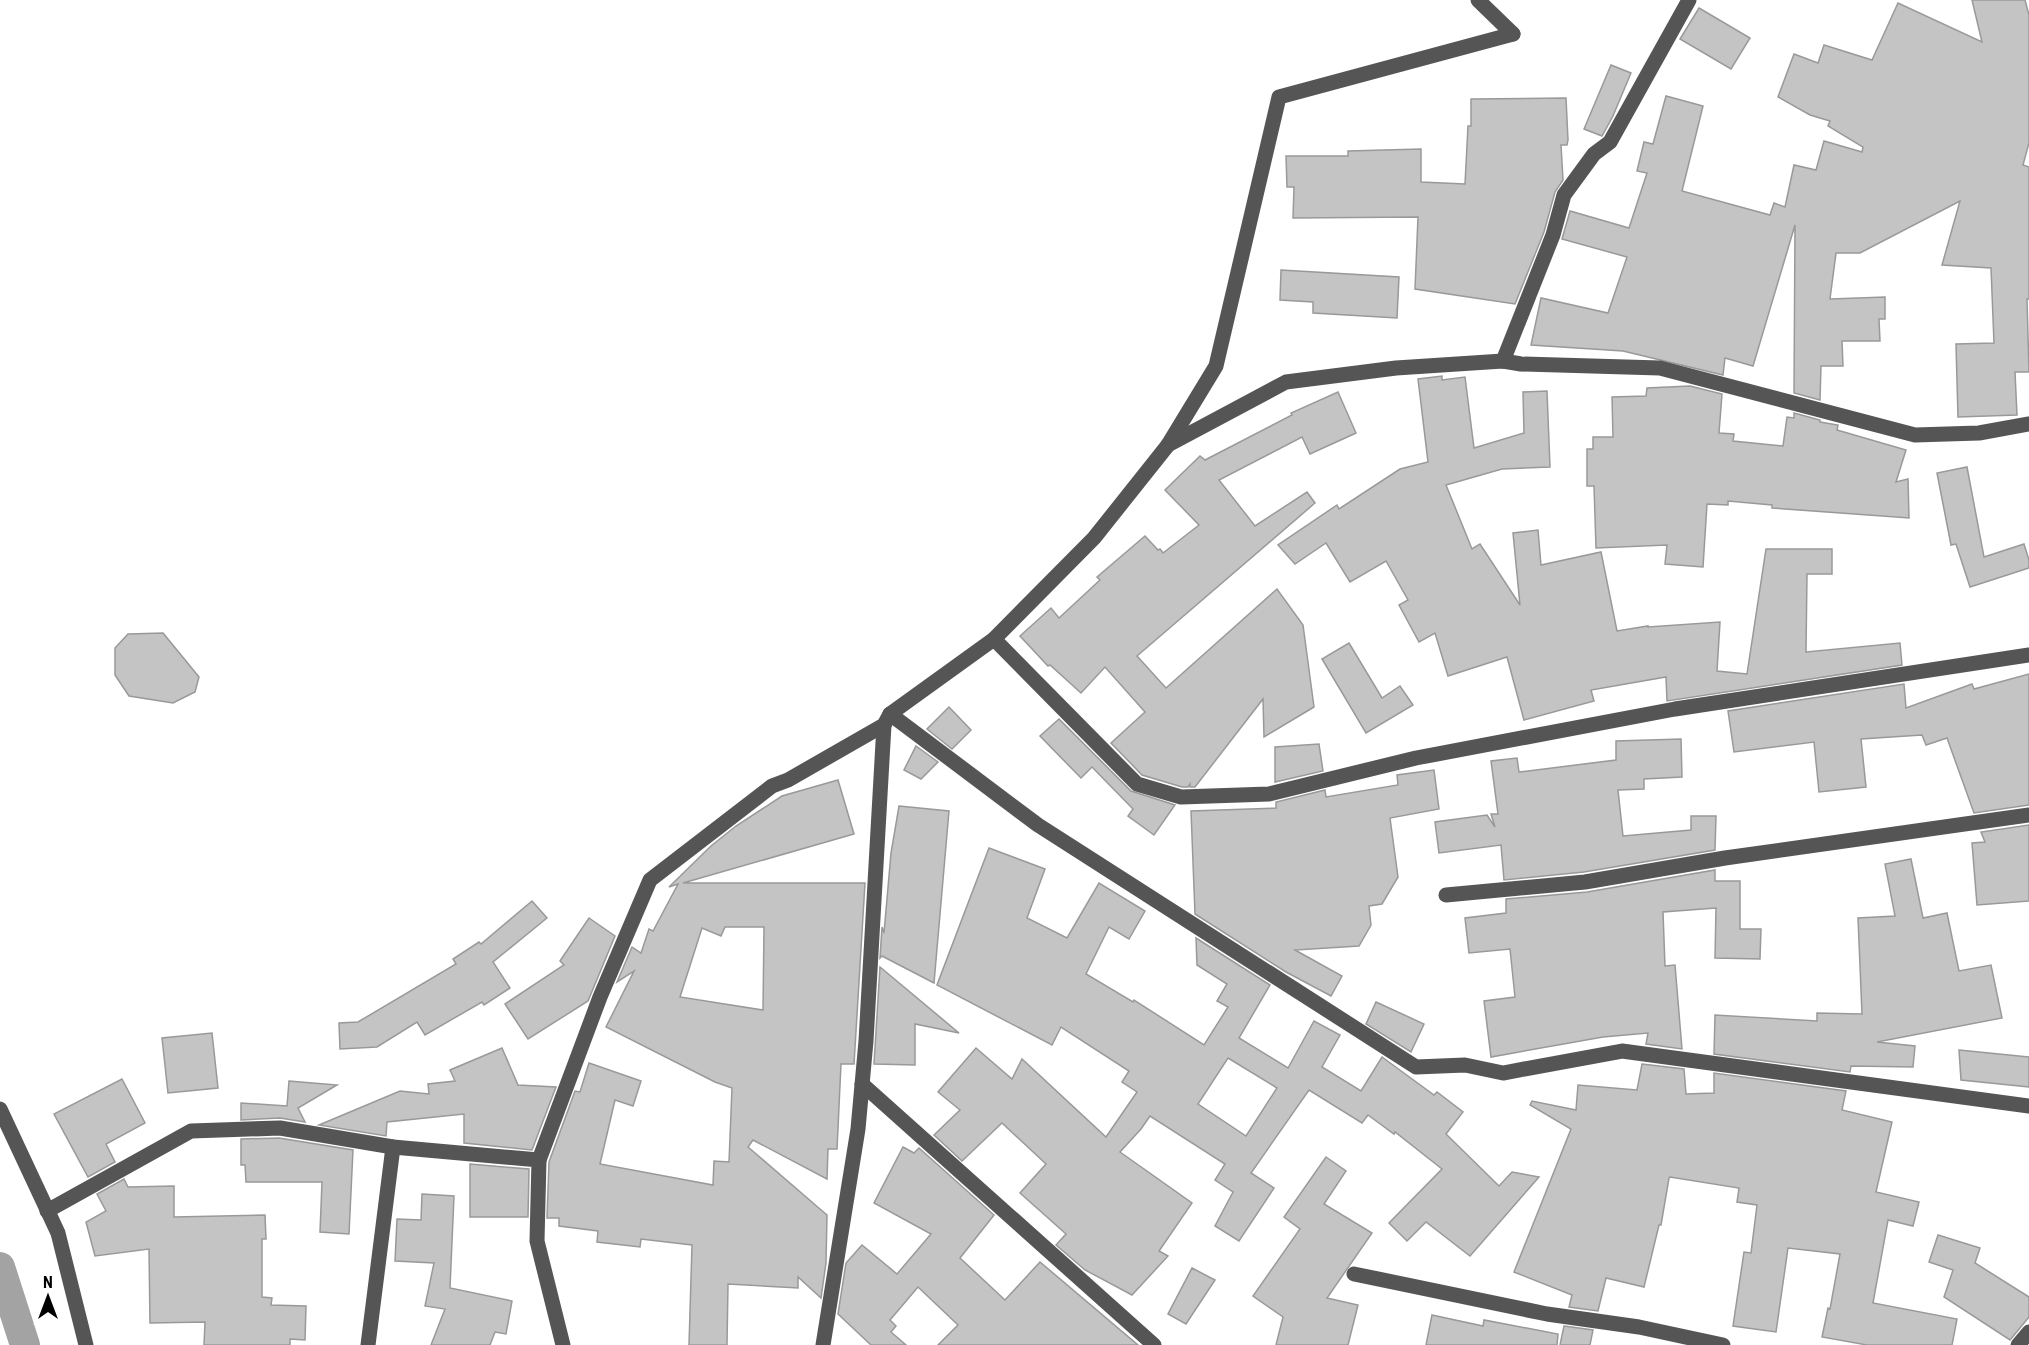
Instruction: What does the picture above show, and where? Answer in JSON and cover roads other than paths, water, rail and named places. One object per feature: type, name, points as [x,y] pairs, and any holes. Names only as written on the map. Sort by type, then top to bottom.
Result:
[{"type":"street","points":[[563,1345],[537,1241],[539,1160],[600,997],[650,880],[772,786],[788,780],[887,720],[993,639],[1094,538],[1168,445],[1216,366],[1279,97],[1513,34],[1478,0]]},
{"type":"street","points":[[1503,361],[1553,235],[1564,195],[1594,154],[1610,142],[1689,0]]},
{"type":"street","points":[[1168,445],[1286,382],[1396,368],[1503,361],[1521,364],[1660,368],[1915,435],[1979,433],[2029,424]]},
{"type":"street","points":[[993,639],[1137,784],[1181,797],[1269,794],[1416,758],[1675,710],[2029,655]]},
{"type":"street","points":[[823,1345],[858,1129],[887,720]]},
{"type":"street","points":[[887,720],[1038,825],[1416,1067],[1465,1065],[1503,1073],[1622,1051],[2029,1106]]},
{"type":"street","points":[[1446,895],[1586,882],[1725,858],[2029,815]]},
{"type":"street","points":[[862,1084],[1154,1345]]},
{"type":"street","points":[[0,1109],[58,1233],[86,1345]]},
{"type":"street","points":[[47,1211],[191,1131],[280,1128],[393,1147],[539,1160]]},
{"type":"street","points":[[368,1345],[393,1147]]},
{"type":"street","points":[[1353,1274],[1547,1314],[1639,1327],[1723,1345]]},
{"type":"street","points":[[2018,1345],[2029,1332]]},
{"type":"waterway","points":[[0,1267],[25,1345]]}]
